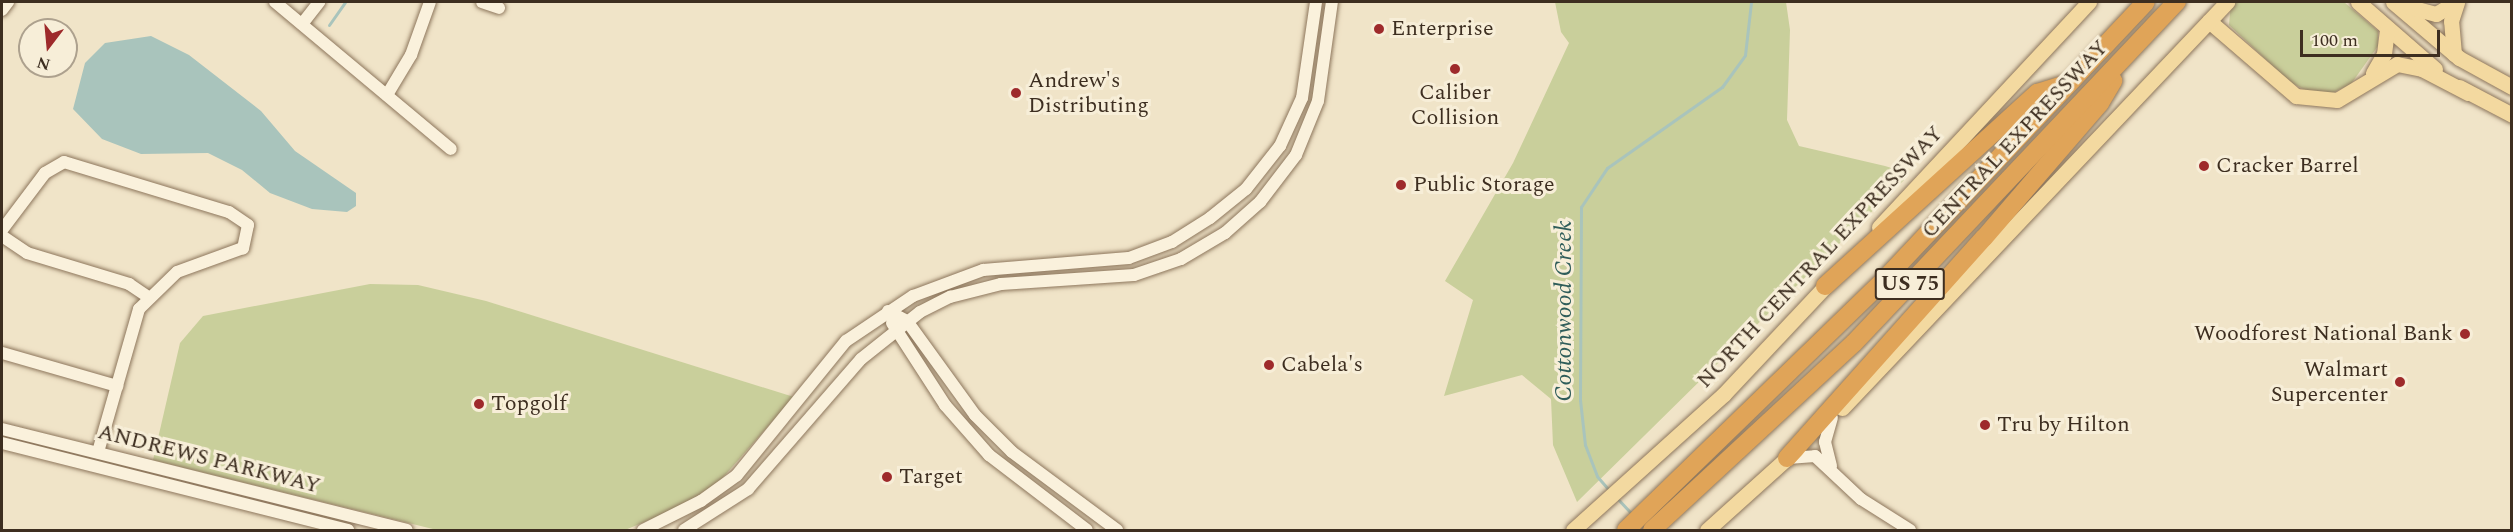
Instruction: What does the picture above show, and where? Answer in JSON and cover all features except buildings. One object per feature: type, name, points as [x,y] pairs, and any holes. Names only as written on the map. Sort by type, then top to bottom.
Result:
[{"type":"highway","name":"CENTRAL EXPRESSWAY","points":[[1652,531],[1677,497],[2146,2]]},
{"type":"highway","name":"CENTRAL EXPRESSWAY","points":[[1626,531],[1677,497],[1854,343],[2177,2]]},
{"type":"highway","points":[[1787,458],[2100,103],[2128,55]]},
{"type":"highway","points":[[1825,286],[2037,93],[2069,84]]},
{"type":"main road","name":"NORTH CENTRAL EXPRESSWAY","points":[[1575,529],[1724,394],[2089,2]]},
{"type":"main road","points":[[1708,529],[1832,418],[2227,2]]},
{"type":"main road","points":[[2358,2],[2468,93]]},
{"type":"main road","points":[[2394,2],[2436,15],[2457,2]]},
{"type":"main road","points":[[2394,2],[2454,54],[2511,87]]},
{"type":"main road","points":[[2454,54],[2451,21],[2457,2]]},
{"type":"main road","points":[[2209,21],[2296,96],[2337,100],[2389,66],[2407,64],[2511,115]]},
{"type":"main road","points":[[2371,77],[2384,54],[2387,28]]},
{"type":"street","points":[[2,10],[8,2]]},
{"type":"street","points":[[275,2],[451,149]]},
{"type":"street","points":[[302,24],[319,2]]},
{"type":"street","points":[[387,95],[411,55],[430,2]]},
{"type":"street","points":[[482,2],[499,8]]},
{"type":"street","points":[[1067,282],[1077,273],[1147,261],[1159,248],[1246,189],[1280,146],[1302,98],[1316,2]]},
{"type":"street","points":[[684,531],[748,489],[861,359],[907,321],[978,288],[1134,275],[1180,258],[1225,233],[1260,202],[1296,155],[1318,101],[1332,2]]},
{"type":"street","points":[[2,230],[45,173],[59,163],[81,165],[229,212],[246,221],[250,232],[237,251],[185,268],[148,297],[128,331],[117,386],[98,452]]},
{"type":"street","points":[[1246,189],[1260,202]]},
{"type":"street","points":[[2,236],[27,253],[129,284],[148,297]]},
{"type":"street","points":[[643,531],[701,501],[737,475],[771,440],[823,366],[888,311],[969,273],[1090,265],[1159,248]]},
{"type":"street","points":[[888,311],[907,321],[975,415],[1012,452],[1117,531]]},
{"type":"street","points":[[888,311],[894,331],[989,455],[1087,531]]},
{"type":"street","points":[[2,353],[117,386]]},
{"type":"street","points":[[1831,467],[1825,442],[1832,418]]},
{"type":"street","name":"ANDREWS PARKWAY","points":[[2,429],[407,531]]},
{"type":"street","name":"ANDREWS PARKWAY","points":[[2,443],[348,531]]},
{"type":"street","points":[[1787,458],[1806,453],[1831,467],[1861,498],[1910,531]]},
{"type":"street","points":[[321,524],[326,510]]},
{"type":"green space","points":[[1555,2],[1786,2],[1790,30],[1787,120],[1799,146],[1898,170],[1904,180],[1577,502],[1553,445],[1551,399],[1522,375],[1444,396],[1473,300],[1445,281],[1513,163],[1569,43],[1561,32]]},
{"type":"green space","points":[[2231,2],[2344,2],[2378,31],[2378,46],[2351,84],[2332,93],[2307,91],[2290,82],[2229,25]]},
{"type":"green space","name":"Topgolf","points":[[370,284],[418,285],[486,301],[794,397],[718,483],[678,508],[625,530],[437,530],[153,460],[180,343],[203,316]]},
{"type":"water","points":[[151,36],[189,55],[261,111],[295,151],[356,193],[356,206],[347,212],[312,209],[270,193],[242,170],[208,153],[141,154],[102,139],[73,109],[85,63],[105,43]]},
{"type":"waterway","points":[[329,25],[345,2]]},
{"type":"waterway","name":"Cottonwood Creek","points":[[1609,490],[1597,476],[1585,445],[1580,400],[1581,207],[1607,168],[1722,87],[1745,55],[1751,2]]},
{"type":"waterway","name":"Cottonwood Creek","points":[[1616,497],[1632,514]]},
{"type":"place","name":"Enterprise","points":[[1379,29]]},
{"type":"place","name":"Caliber Collision","points":[[1455,69]]},
{"type":"place","name":"Andrew's Distributing","points":[[1016,93]]},
{"type":"place","name":"Cracker Barrel","points":[[2204,166]]},
{"type":"place","name":"Public Storage","points":[[1401,185]]},
{"type":"place","name":"Woodforest National Bank","points":[[2465,334]]},
{"type":"place","name":"Cabela's","points":[[1269,365]]},
{"type":"place","name":"Walmart Supercenter","points":[[2400,382]]},
{"type":"place","name":"Topgolf","points":[[479,404]]},
{"type":"place","name":"Tru by Hilton","points":[[1985,425]]},
{"type":"place","name":"Target","points":[[887,477]]}]
